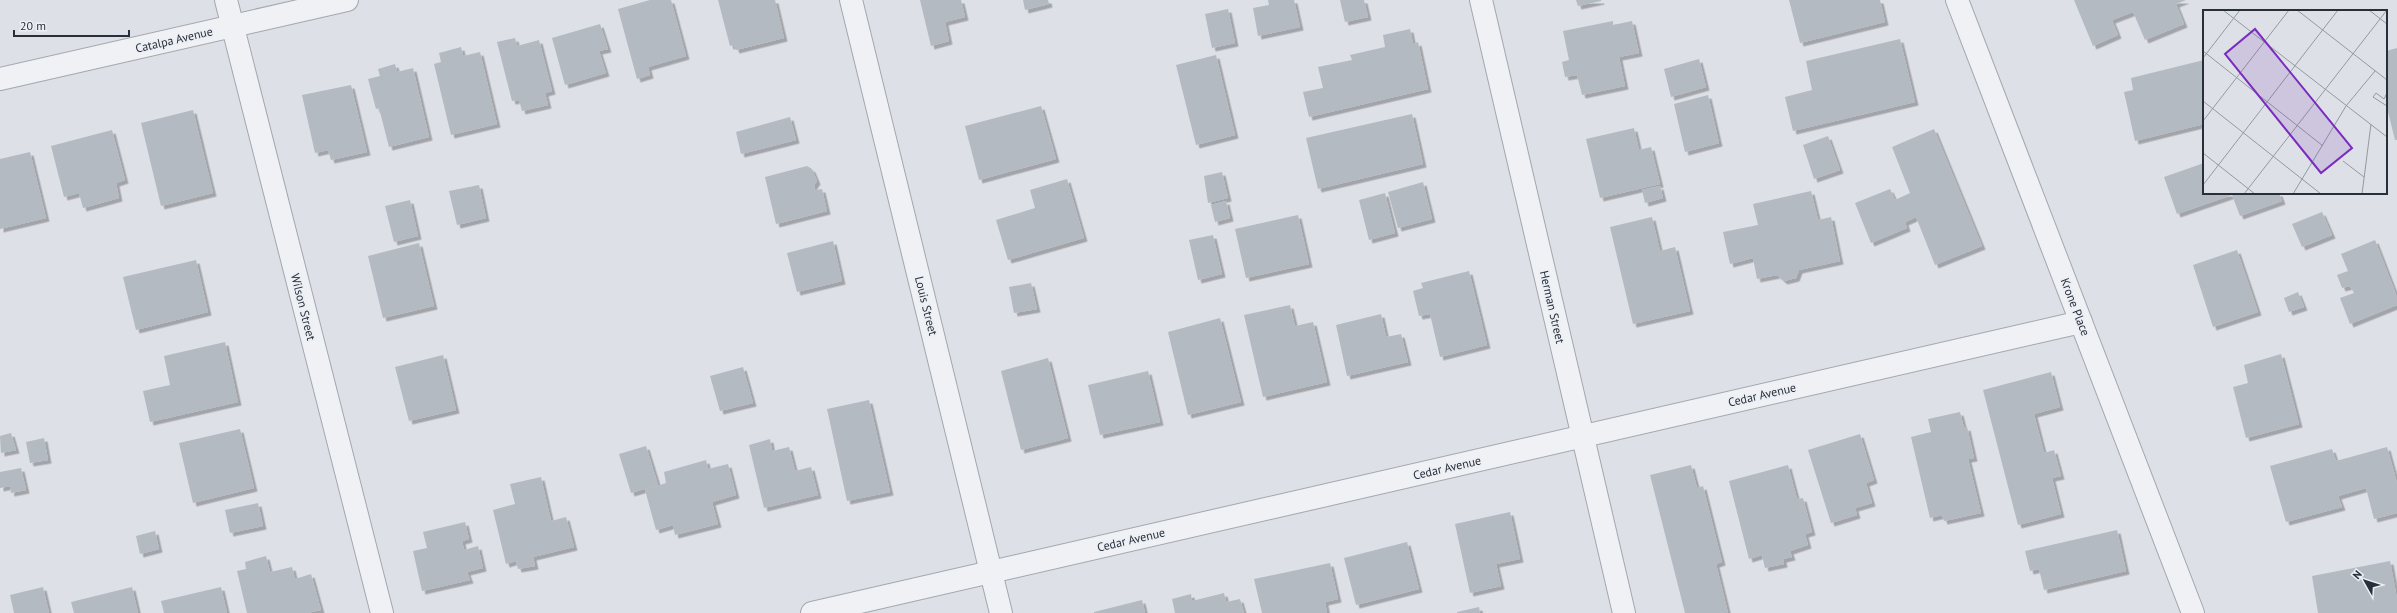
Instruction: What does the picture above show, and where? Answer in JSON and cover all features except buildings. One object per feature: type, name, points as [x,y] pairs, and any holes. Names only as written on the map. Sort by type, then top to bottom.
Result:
[{"type":"street","name":"Wilson Street","points":[[226,0],[382,613]]},
{"type":"street","name":"Catalpa Avenue","points":[[0,79],[347,0]]},
{"type":"street","name":"Louis Street","points":[[852,0],[1001,613]]},
{"type":"street","name":"Herman Street","points":[[1481,0],[1624,613]]},
{"type":"street","name":"Krone Place","points":[[1957,0],[2193,613]]},
{"type":"street","name":"Cedar Avenue","points":[[812,613],[2081,322]]}]
